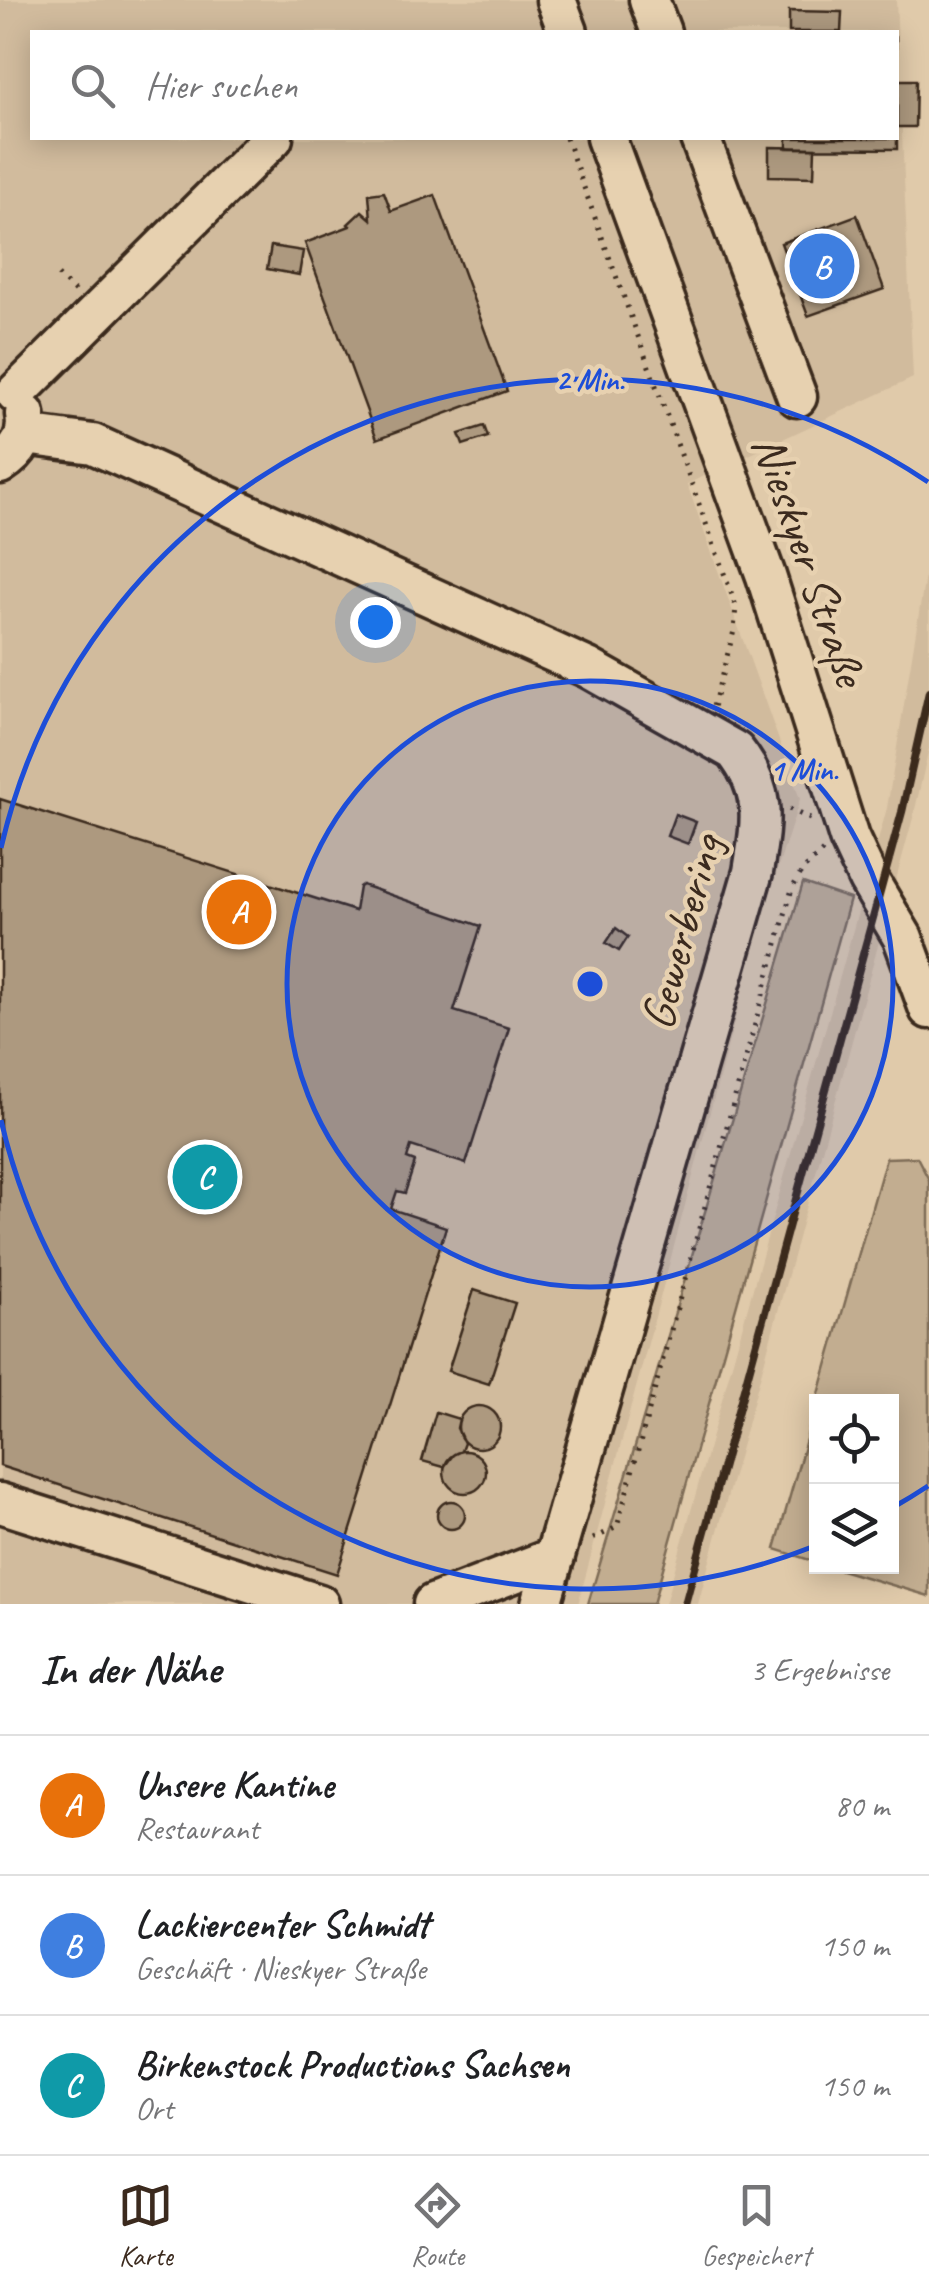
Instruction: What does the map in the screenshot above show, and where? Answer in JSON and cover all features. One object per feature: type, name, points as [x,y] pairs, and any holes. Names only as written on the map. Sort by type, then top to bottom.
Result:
[{"type":"street","points":[[650,0],[661,30]]},
{"type":"street","points":[[0,464],[13,456],[25,434],[27,420],[8,387],[271,140]]},
{"type":"street","name":"Nieskyer Straße","points":[[607,140],[766,576],[849,838],[868,880],[904,938],[926,994]]},
{"type":"street","points":[[701,140],[796,397]]},
{"type":"street","name":"Gewerbering","points":[[25,434],[92,444],[588,668],[735,751],[752,772],[761,822],[752,872],[542,1604]]},
{"type":"street","points":[[0,1503],[319,1604]]},
{"type":"street","points":[[433,1604],[556,1557]]},
{"type":"path","points":[[567,140],[736,606],[734,631],[706,734]]},
{"type":"path","points":[[759,794],[849,838]]},
{"type":"path","points":[[556,1557],[617,1528],[792,890],[802,872],[822,852],[849,838]]},
{"type":"shaded area","points":[[0,0],[896,0],[897,30],[30,30],[30,140],[899,140],[899,67],[913,378],[687,484],[800,799],[764,911],[578,1604],[0,1604]]},
{"type":"shaded area","points":[[929,552],[929,748],[914,814],[698,1604],[665,1604],[887,808]]},
{"type":"shaded area","points":[[803,883],[850,899],[653,1604],[588,1604]]},
{"type":"shaded area","points":[[917,1157],[929,1180],[929,1596],[855,1574],[899,1574],[899,1394],[819,1394],[886,1158]]},
{"type":"shaded area","points":[[809,1429],[809,1560],[775,1549]]},
{"type":"building","points":[[789,11],[842,12],[841,30],[789,30]]},
{"type":"building","points":[[899,80],[916,80],[915,127],[899,127]]},
{"type":"building","points":[[787,140],[897,140],[897,149],[787,148]]},
{"type":"building","points":[[769,147],[815,148],[814,177],[769,176]]},
{"type":"building","points":[[384,192],[391,211],[435,195],[507,391],[377,439],[305,243],[350,226],[362,211],[371,219],[369,194]]},
{"type":"building","points":[[857,215],[884,289],[808,316],[781,243]]},
{"type":"building","points":[[271,246],[303,251],[299,275],[267,269]]},
{"type":"building","points":[[484,426],[488,437],[463,445],[459,434]]},
{"type":"building","points":[[0,799],[355,911],[362,885],[481,926],[454,1011],[509,1028],[466,1164],[411,1146],[407,1159],[415,1162],[405,1193],[397,1191],[391,1209],[446,1227],[337,1574],[0,1466]]},
{"type":"building","points":[[675,814],[696,822],[688,844],[667,836]]},
{"type":"building","points":[[616,928],[628,937],[619,951],[606,943]]},
{"type":"building","points":[[474,1290],[515,1303],[489,1384],[448,1371]]},
{"type":"building","points":[[479,1406],[494,1412],[500,1427],[494,1442],[479,1448],[464,1442],[458,1427],[464,1412]]},
{"type":"building","points":[[436,1412],[459,1419],[457,1428],[464,1443],[444,1467],[422,1461]]},
{"type":"building","points":[[465,1451],[480,1457],[486,1472],[480,1487],[465,1493],[450,1487],[444,1472],[450,1457]]},
{"type":"building","points":[[451,1501],[461,1505],[465,1515],[461,1525],[451,1529],[441,1525],[437,1515],[441,1505]]},
{"type":"railway","points":[[685,1604],[902,812],[929,692]]},
{"type":"place","name":"Lackiercenter Schmidt","points":[[822,266]]},
{"type":"place","name":"Unsere Kantine","points":[[239,912]]},
{"type":"place","name":"Birkenstock Productions Sachsen","points":[[205,1177]]}]
